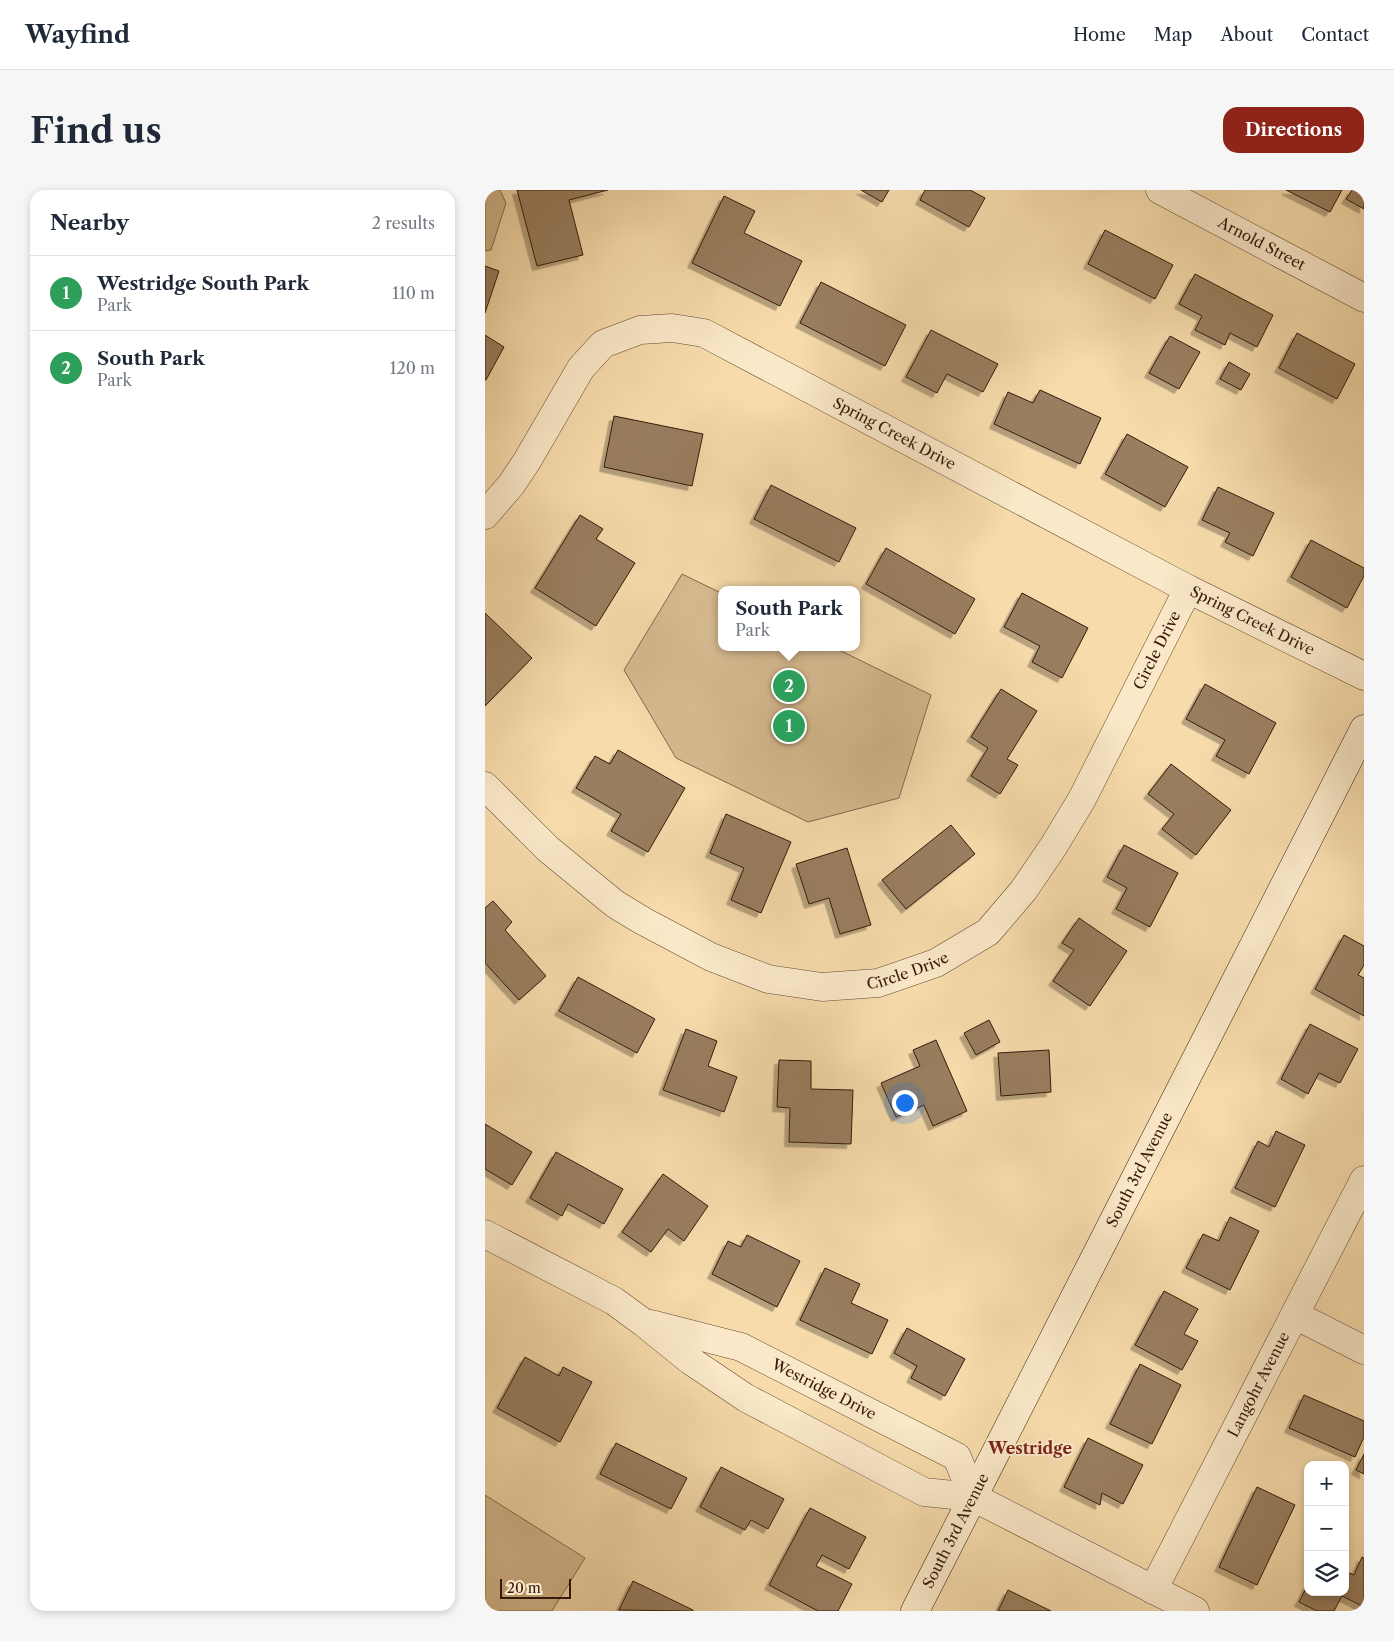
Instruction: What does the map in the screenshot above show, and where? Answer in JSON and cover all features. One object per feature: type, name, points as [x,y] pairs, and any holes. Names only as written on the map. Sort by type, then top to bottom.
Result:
[{"type":"street","name":"Arnold Street","points":[[1160,190],[1364,298]]},
{"type":"street","name":"Spring Creek Drive","points":[[485,515],[511,485],[527,461],[581,368],[603,344],[640,330],[672,328],[704,332],[1188,589],[1364,676]]},
{"type":"street","name":"Circle Drive","points":[[485,786],[548,848],[615,904],[711,957],[768,979],[823,987],[878,983],[936,963],[988,932],[1023,891],[1053,847],[1081,799],[1188,589]]},
{"type":"street","name":"South 3rd Avenue","points":[[915,1611],[1364,728]]},
{"type":"street","name":"Langohr Avenue","points":[[1153,1590],[1364,1180]]},
{"type":"street","name":"Westridge Drive","points":[[485,1234],[614,1301],[691,1361],[746,1398],[924,1492],[973,1497],[1195,1611]]},
{"type":"street","points":[[1295,1315],[1364,1350]]},
{"type":"street","name":"Westridge Drive","points":[[644,1323],[741,1346],[957,1457],[973,1497]]},
{"type":"shaded area","points":[[485,190],[500,190],[506,203],[491,250],[485,251]]},
{"type":"shaded area","points":[[682,574],[718,592],[718,651],[841,651],[931,695],[899,798],[808,822],[676,758],[624,670]]},
{"type":"shaded area","points":[[485,1495],[585,1558],[552,1611],[485,1611]]},
{"type":"building","points":[[517,190],[608,190],[569,200],[583,255],[537,266]]},
{"type":"building","points":[[861,190],[889,190],[882,202]]},
{"type":"building","points":[[925,190],[970,190],[985,198],[969,227],[920,200]]},
{"type":"building","points":[[1286,190],[1342,190],[1330,212]]},
{"type":"building","points":[[1352,190],[1364,190],[1364,209],[1346,199]]},
{"type":"building","points":[[724,196],[755,211],[744,233],[802,261],[780,306],[692,263]]},
{"type":"building","points":[[1105,230],[1173,265],[1155,299],[1088,264]]},
{"type":"building","points":[[485,266],[499,271],[485,313]]},
{"type":"building","points":[[1195,274],[1273,315],[1257,347],[1230,333],[1225,345],[1195,330],[1202,316],[1179,304]]},
{"type":"building","points":[[821,282],[906,325],[885,366],[800,323]]},
{"type":"building","points":[[931,330],[998,364],[983,392],[947,374],[937,393],[906,377]]},
{"type":"building","points":[[1297,333],[1355,364],[1337,399],[1279,368]]},
{"type":"building","points":[[485,335],[504,347],[486,380],[485,380]]},
{"type":"building","points":[[1170,336],[1200,352],[1179,389],[1149,373]]},
{"type":"building","points":[[1229,362],[1250,374],[1241,390],[1220,379]]},
{"type":"building","points":[[1040,390],[1101,418],[1080,464],[994,424],[1008,392],[1033,403]]},
{"type":"building","points":[[614,416],[703,434],[692,486],[604,467]]},
{"type":"building","points":[[1127,434],[1188,467],[1165,507],[1105,474]]},
{"type":"building","points":[[771,485],[856,528],[839,562],[754,519]]},
{"type":"building","points":[[1218,487],[1274,513],[1253,556],[1225,542],[1230,533],[1202,520]]},
{"type":"building","points":[[580,515],[603,529],[596,539],[635,563],[596,626],[535,588]]},
{"type":"building","points":[[1311,540],[1364,568],[1364,576],[1347,608],[1291,577]]},
{"type":"building","points":[[886,548],[975,599],[955,634],[866,584]]},
{"type":"building","points":[[1022,593],[1088,628],[1062,678],[1032,662],[1040,646],[1004,627]]},
{"type":"building","points":[[485,613],[532,658],[485,706]]},
{"type":"building","points":[[1205,684],[1276,723],[1249,774],[1216,756],[1225,740],[1186,719]]},
{"type":"building","points":[[1001,689],[1037,711],[1007,759],[1018,765],[1000,794],[971,776],[988,748],[971,737]]},
{"type":"building","points":[[618,750],[685,788],[648,852],[611,831],[621,814],[576,788],[595,756],[610,764]]},
{"type":"building","points":[[1171,764],[1231,810],[1196,855],[1162,829],[1174,814],[1148,794]]},
{"type":"building","points":[[726,814],[791,842],[761,913],[731,900],[744,868],[710,853]]},
{"type":"building","points":[[951,825],[975,854],[906,909],[882,880]]},
{"type":"building","points":[[1124,845],[1178,873],[1150,927],[1116,909],[1127,888],[1107,877]]},
{"type":"building","points":[[847,848],[871,925],[840,934],[829,898],[809,904],[796,864]]},
{"type":"building","points":[[493,901],[512,922],[505,930],[546,976],[519,1000],[485,963],[485,908]]},
{"type":"building","points":[[1079,918],[1127,951],[1090,1006],[1053,981],[1074,950],[1062,943]]},
{"type":"building","points":[[1344,935],[1364,946],[1364,965],[1358,975],[1364,978],[1364,1016],[1315,989]]},
{"type":"building","points":[[578,977],[655,1019],[637,1053],[559,1011]]},
{"type":"building","points":[[989,1020],[1000,1042],[976,1055],[964,1033]]},
{"type":"building","points":[[1310,1024],[1358,1049],[1340,1083],[1319,1073],[1308,1094],[1281,1079]]},
{"type":"building","points":[[686,1029],[717,1041],[708,1066],[737,1077],[724,1112],[663,1090]]},
{"type":"building","points":[[936,1040],[967,1111],[933,1126],[924,1105],[896,1117],[881,1083],[920,1066],[913,1050]]},
{"type":"building","points":[[1049,1050],[1051,1092],[1001,1096],[998,1053]]},
{"type":"building","points":[[779,1060],[811,1061],[811,1089],[853,1090],[851,1144],[789,1142],[790,1108],[777,1107]]},
{"type":"building","points":[[485,1124],[532,1152],[512,1185],[485,1169]]},
{"type":"building","points":[[1276,1131],[1305,1145],[1275,1207],[1235,1188],[1258,1141],[1269,1147]]},
{"type":"building","points":[[556,1152],[623,1189],[604,1224],[568,1204],[562,1216],[530,1198]]},
{"type":"building","points":[[663,1174],[708,1206],[684,1241],[668,1229],[651,1252],[622,1232]]},
{"type":"building","points":[[1230,1217],[1259,1231],[1230,1290],[1186,1268],[1203,1234],[1219,1241]]},
{"type":"building","points":[[747,1235],[800,1261],[777,1307],[712,1274],[728,1241],[741,1247]]},
{"type":"building","points":[[825,1268],[860,1284],[851,1303],[888,1320],[872,1354],[800,1320]]},
{"type":"building","points":[[1164,1291],[1198,1309],[1184,1334],[1198,1341],[1182,1370],[1135,1345]]},
{"type":"building","points":[[907,1328],[965,1359],[945,1396],[911,1378],[917,1366],[894,1353]]},
{"type":"building","points":[[525,1357],[559,1376],[563,1367],[592,1382],[560,1442],[497,1408]]},
{"type":"building","points":[[1140,1364],[1181,1385],[1152,1444],[1110,1424]]},
{"type":"building","points":[[1304,1395],[1364,1421],[1364,1437],[1355,1457],[1289,1428]]},
{"type":"building","points":[[1088,1438],[1143,1465],[1123,1504],[1102,1493],[1100,1505],[1064,1487]]},
{"type":"building","points":[[616,1443],[687,1478],[671,1509],[600,1474]]},
{"type":"building","points":[[1364,1454],[1364,1474],[1356,1470]]},
{"type":"building","points":[[721,1467],[784,1499],[768,1529],[751,1520],[745,1530],[700,1507]]},
{"type":"building","points":[[1257,1487],[1295,1505],[1257,1585],[1219,1567]]},
{"type":"building","points":[[810,1508],[866,1537],[849,1569],[822,1555],[816,1566],[852,1584],[838,1611],[818,1611],[769,1585]]},
{"type":"building","points":[[1362,1557],[1364,1558],[1364,1607],[1342,1596],[1349,1596],[1349,1573],[1354,1575]]},
{"type":"building","points":[[633,1581],[693,1610],[693,1611],[619,1610]]},
{"type":"building","points":[[1008,1590],[1051,1611],[998,1611]]},
{"type":"building","points":[[1304,1592],[1304,1596],[1342,1596],[1334,1611],[1317,1611],[1299,1602]]},
{"type":"place","name":"South Park","points":[[789,686]]},
{"type":"place","name":"Westridge South Park","points":[[789,726]]},
{"type":"district","name":"Westridge","points":[[1030,1448]]}]
